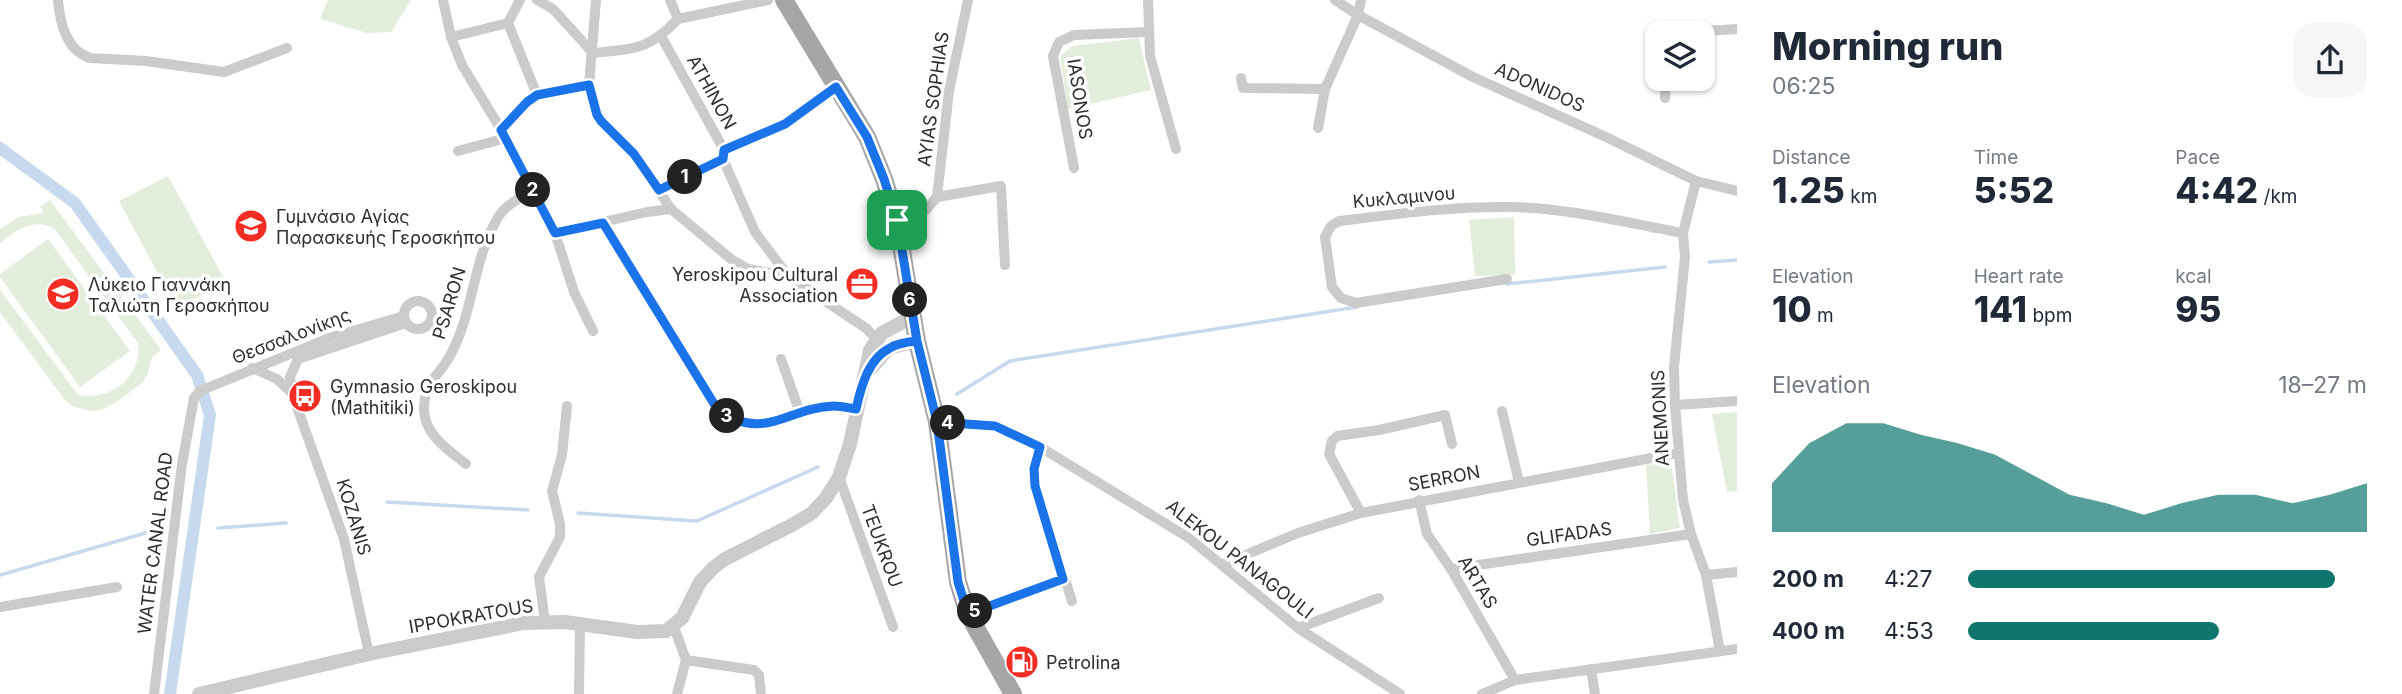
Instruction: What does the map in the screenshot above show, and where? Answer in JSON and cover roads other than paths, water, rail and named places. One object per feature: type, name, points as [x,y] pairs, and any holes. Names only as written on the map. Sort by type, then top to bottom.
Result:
[{"type":"main road","points":[[784,0],[867,137],[884,179],[897,220],[912,317],[937,422],[958,582],[968,614],[1013,694]]},
{"type":"street","points":[[58,0],[69,41],[81,55],[90,58],[146,61],[223,72],[287,48]]},
{"type":"street","points":[[443,0],[451,37],[462,65],[504,134],[555,233],[574,292],[593,331]]},
{"type":"street","points":[[451,37],[508,23],[520,0]]},
{"type":"street","points":[[537,0],[554,9],[593,53]]},
{"type":"street","points":[[596,0],[589,85],[597,115],[634,154],[671,209],[731,259],[748,269],[788,276],[867,329],[876,339]]},
{"type":"street","points":[[670,0],[678,19]]},
{"type":"street","points":[[593,53],[639,47],[662,36],[678,19],[768,0]]},
{"type":"street","name":"AYIAS SOPHIAS","points":[[937,197],[949,91],[968,0]]},
{"type":"street","points":[[1148,0],[1150,56],[1176,149]]},
{"type":"street","points":[[1318,128],[1325,89],[1358,15],[1361,0]]},
{"type":"street","name":"ADONIDOS","points":[[1339,1],[1358,15],[1474,77],[1696,181],[1737,191]]},
{"type":"street","points":[[508,23],[537,95]]},
{"type":"street","points":[[1715,30],[1737,29]]},
{"type":"street","name":"IASONOS","points":[[1074,168],[1053,57],[1059,42],[1074,35],[1148,32]]},
{"type":"street","name":"ATHINON","points":[[662,36],[724,155],[755,232],[788,276]]},
{"type":"street","points":[[1241,78],[1243,88],[1325,89]]},
{"type":"street","points":[[458,151],[504,134],[527,102],[537,95],[589,85]]},
{"type":"street","points":[[659,190],[785,124],[836,87]]},
{"type":"street","points":[[1665,98],[1666,91]]},
{"type":"street","name":"ANEMONIS","points":[[1696,181],[1683,233],[1685,257],[1674,367],[1675,405],[1683,500],[1691,534],[1706,575],[1720,651]]},
{"type":"street","points":[[897,220],[926,211],[937,197],[1001,186],[1005,265]]},
{"type":"street","name":"PSARON","points":[[466,464],[444,447],[431,432],[424,408],[429,384],[451,355],[495,222],[508,206],[533,190]]},
{"type":"street","name":"Κυκλαμινου","points":[[1507,279],[1356,303],[1341,298],[1332,287],[1325,237],[1331,226],[1339,221],[1428,210],[1513,207],[1575,212],[1683,233]]},
{"type":"street","points":[[555,233],[671,209]]},
{"type":"street","points":[[603,223],[716,407],[738,422],[758,425],[832,406],[856,409]]},
{"type":"street","points":[[677,694],[686,660],[674,627],[690,606],[700,582],[725,559],[812,513],[834,488],[850,444],[867,360],[876,339],[889,328],[912,317]]},
{"type":"street","name":"Θεσσαλονίκης","points":[[195,396],[251,368],[330,338],[405,319],[298,359]]},
{"type":"street","points":[[864,378],[889,348],[917,341]]},
{"type":"street","name":"KOZANIS","points":[[298,359],[290,377],[292,393],[344,539],[369,654]]},
{"type":"street","points":[[781,359],[800,414]]},
{"type":"street","points":[[251,368],[277,379],[292,393]]},
{"type":"street","name":"WATER CANAL ROAD","points":[[154,694],[182,464],[195,396]]},
{"type":"street","points":[[1675,405],[1737,401]]},
{"type":"street","points":[[545,622],[539,577],[560,537],[560,524],[552,491],[562,455],[567,406]]},
{"type":"street","points":[[1502,411],[1520,482]]},
{"type":"street","points":[[1361,513],[1329,454],[1332,441],[1337,436],[1379,430],[1445,415],[1452,444]]},
{"type":"street","name":"ALEKOU PANAGOULI","points":[[937,422],[995,426],[1040,447],[1167,522],[1224,564],[1298,628],[1400,694]]},
{"type":"street","points":[[1040,447],[1034,469],[1035,486],[1072,601]]},
{"type":"street","name":"SERRON","points":[[1224,564],[1298,533],[1361,513],[1678,453]]},
{"type":"street","name":"TEUKROU","points":[[839,477],[893,627]]},
{"type":"street","name":"ARTAS","points":[[1419,500],[1427,534],[1451,569],[1515,680]]},
{"type":"street","name":"GLIFADAS","points":[[1451,569],[1691,534]]},
{"type":"street","points":[[1706,575],[1737,572]]},
{"type":"street","points":[[968,614],[1063,579]]},
{"type":"street","points":[[0,607],[117,587]]},
{"type":"street","points":[[1298,628],[1379,598]]},
{"type":"street","name":"IPPOKRATOUS","points":[[199,694],[369,654],[524,624],[580,624],[657,632],[674,627]]},
{"type":"street","points":[[579,694],[580,624]]},
{"type":"street","points":[[1482,694],[1515,680],[1737,649]]},
{"type":"street","points":[[686,660],[754,670],[760,675],[761,694]]},
{"type":"street","points":[[1591,669],[1595,694]]},
{"type":"waterway","points":[[0,148],[75,203],[197,375],[210,415],[170,694]]},
{"type":"waterway","points":[[1709,262],[1737,260]]},
{"type":"waterway","points":[[1507,284],[1665,267]]},
{"type":"waterway","points":[[957,394],[1010,361],[1357,307]]},
{"type":"waterway","points":[[578,513],[697,521],[818,467]]},
{"type":"waterway","points":[[387,502],[528,510]]},
{"type":"waterway","points":[[218,528],[286,523]]},
{"type":"waterway","points":[[0,575],[149,532]]},
{"type":"place","name":"Γυμνάσιο Αγίας Παρασκευής Γεροσκήπου","points":[[251,226]]},
{"type":"place","name":"Yeroskipou Cultural Association","points":[[862,284]]},
{"type":"place","name":"Λύκειο Γιαννάκη Ταλιώτη Γεροσκήπου","points":[[63,294]]},
{"type":"place","name":"Gymnasio Geroskipou (Mathitiki)","points":[[305,396]]},
{"type":"place","name":"Petrolina","points":[[1022,662]]}]
